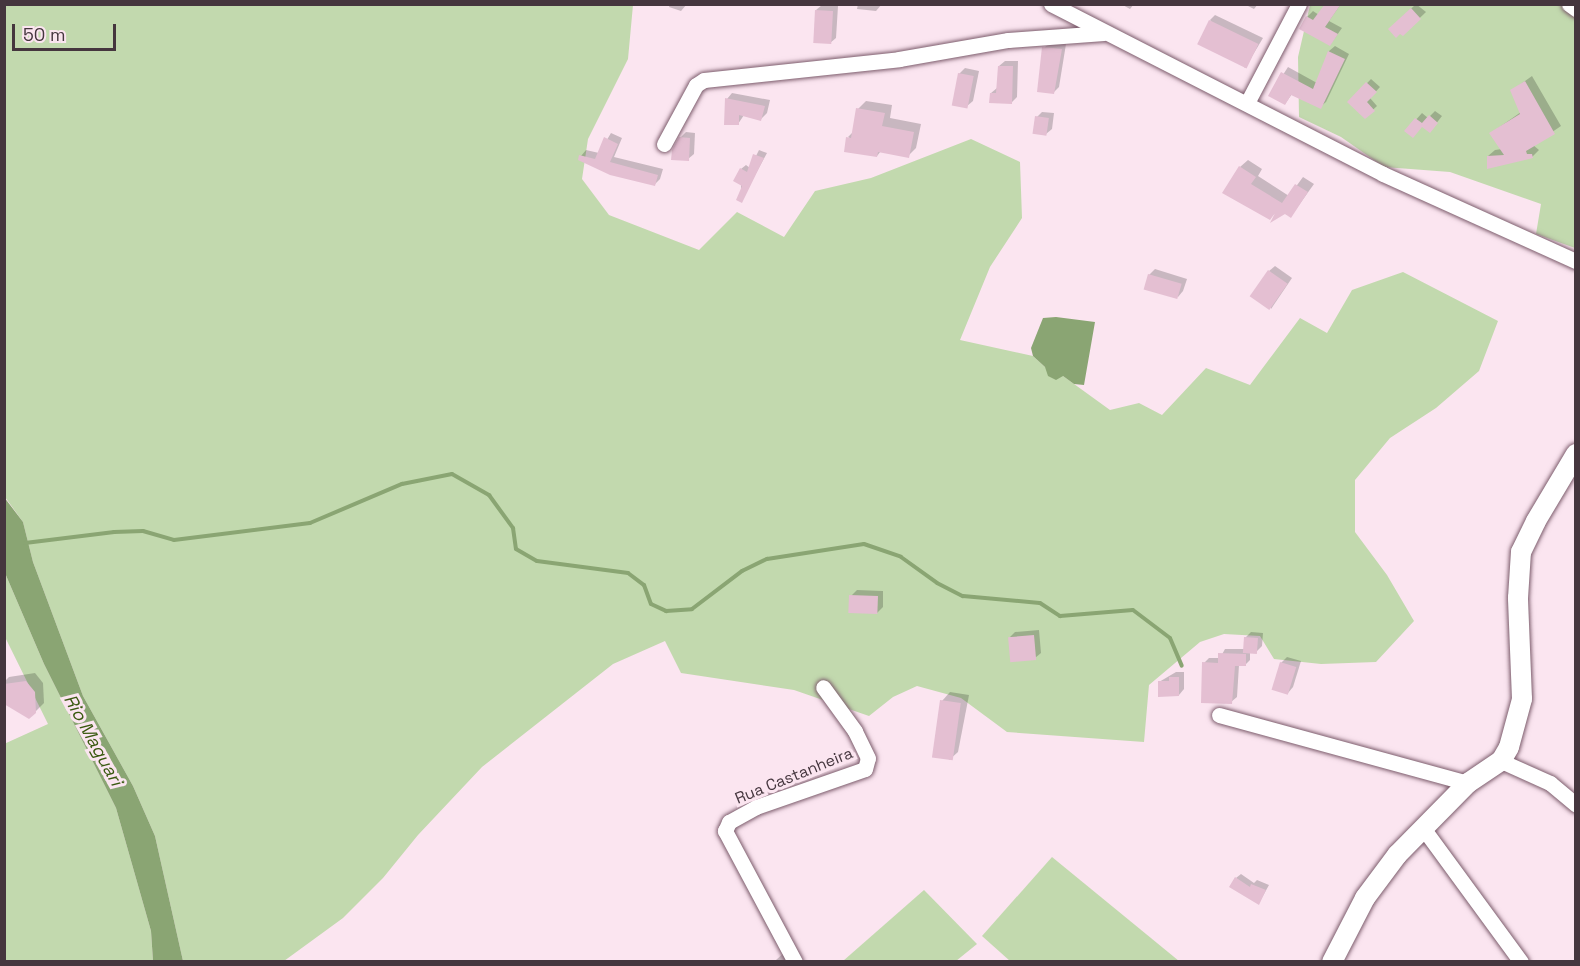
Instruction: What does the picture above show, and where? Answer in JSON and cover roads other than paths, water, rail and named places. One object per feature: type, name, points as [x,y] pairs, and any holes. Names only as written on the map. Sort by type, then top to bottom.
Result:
[{"type":"street","points":[[1051,4],[1383,174],[1575,261]]},
{"type":"street","points":[[1247,104],[1299,4]]},
{"type":"street","points":[[1569,4],[1575,9]]},
{"type":"street","points":[[664,144],[696,85],[704,80],[898,59],[1008,40],[1104,33]]},
{"type":"street","points":[[1332,962],[1365,898],[1397,855],[1443,811],[1468,783],[1501,762],[1515,732],[1522,699],[1518,598],[1521,552],[1536,520],[1575,454]]},
{"type":"street","name":"Rua Castanheira","points":[[795,962],[725,831],[729,822],[756,807],[865,769],[868,758],[855,731],[823,687]]},
{"type":"street","points":[[1220,715],[1468,783]]},
{"type":"street","points":[[1501,762],[1551,783],[1575,805]]},
{"type":"street","points":[[1423,828],[1521,962]]},
{"type":"water","points":[[1056,317],[1095,322],[1084,385],[1074,384],[1063,376],[1056,380],[1048,376],[1045,367],[1033,356],[1031,348],[1043,318]]},
{"type":"water","name":"Rio Maguari","points":[[4,497],[23,522],[33,562],[83,696],[133,786],[155,836],[183,961],[153,961],[151,931],[116,808],[44,664],[5,573]]},
{"type":"waterway","points":[[25,543],[114,532],[143,531],[174,540],[310,523],[402,484],[452,474],[489,495],[513,528],[516,549],[537,561],[628,573],[644,585],[651,604],[666,611],[692,609],[742,571],[767,559],[864,544],[901,557],[937,583],[963,596],[1040,603],[1060,616],[1133,610],[1170,638],[1182,666]]}]
